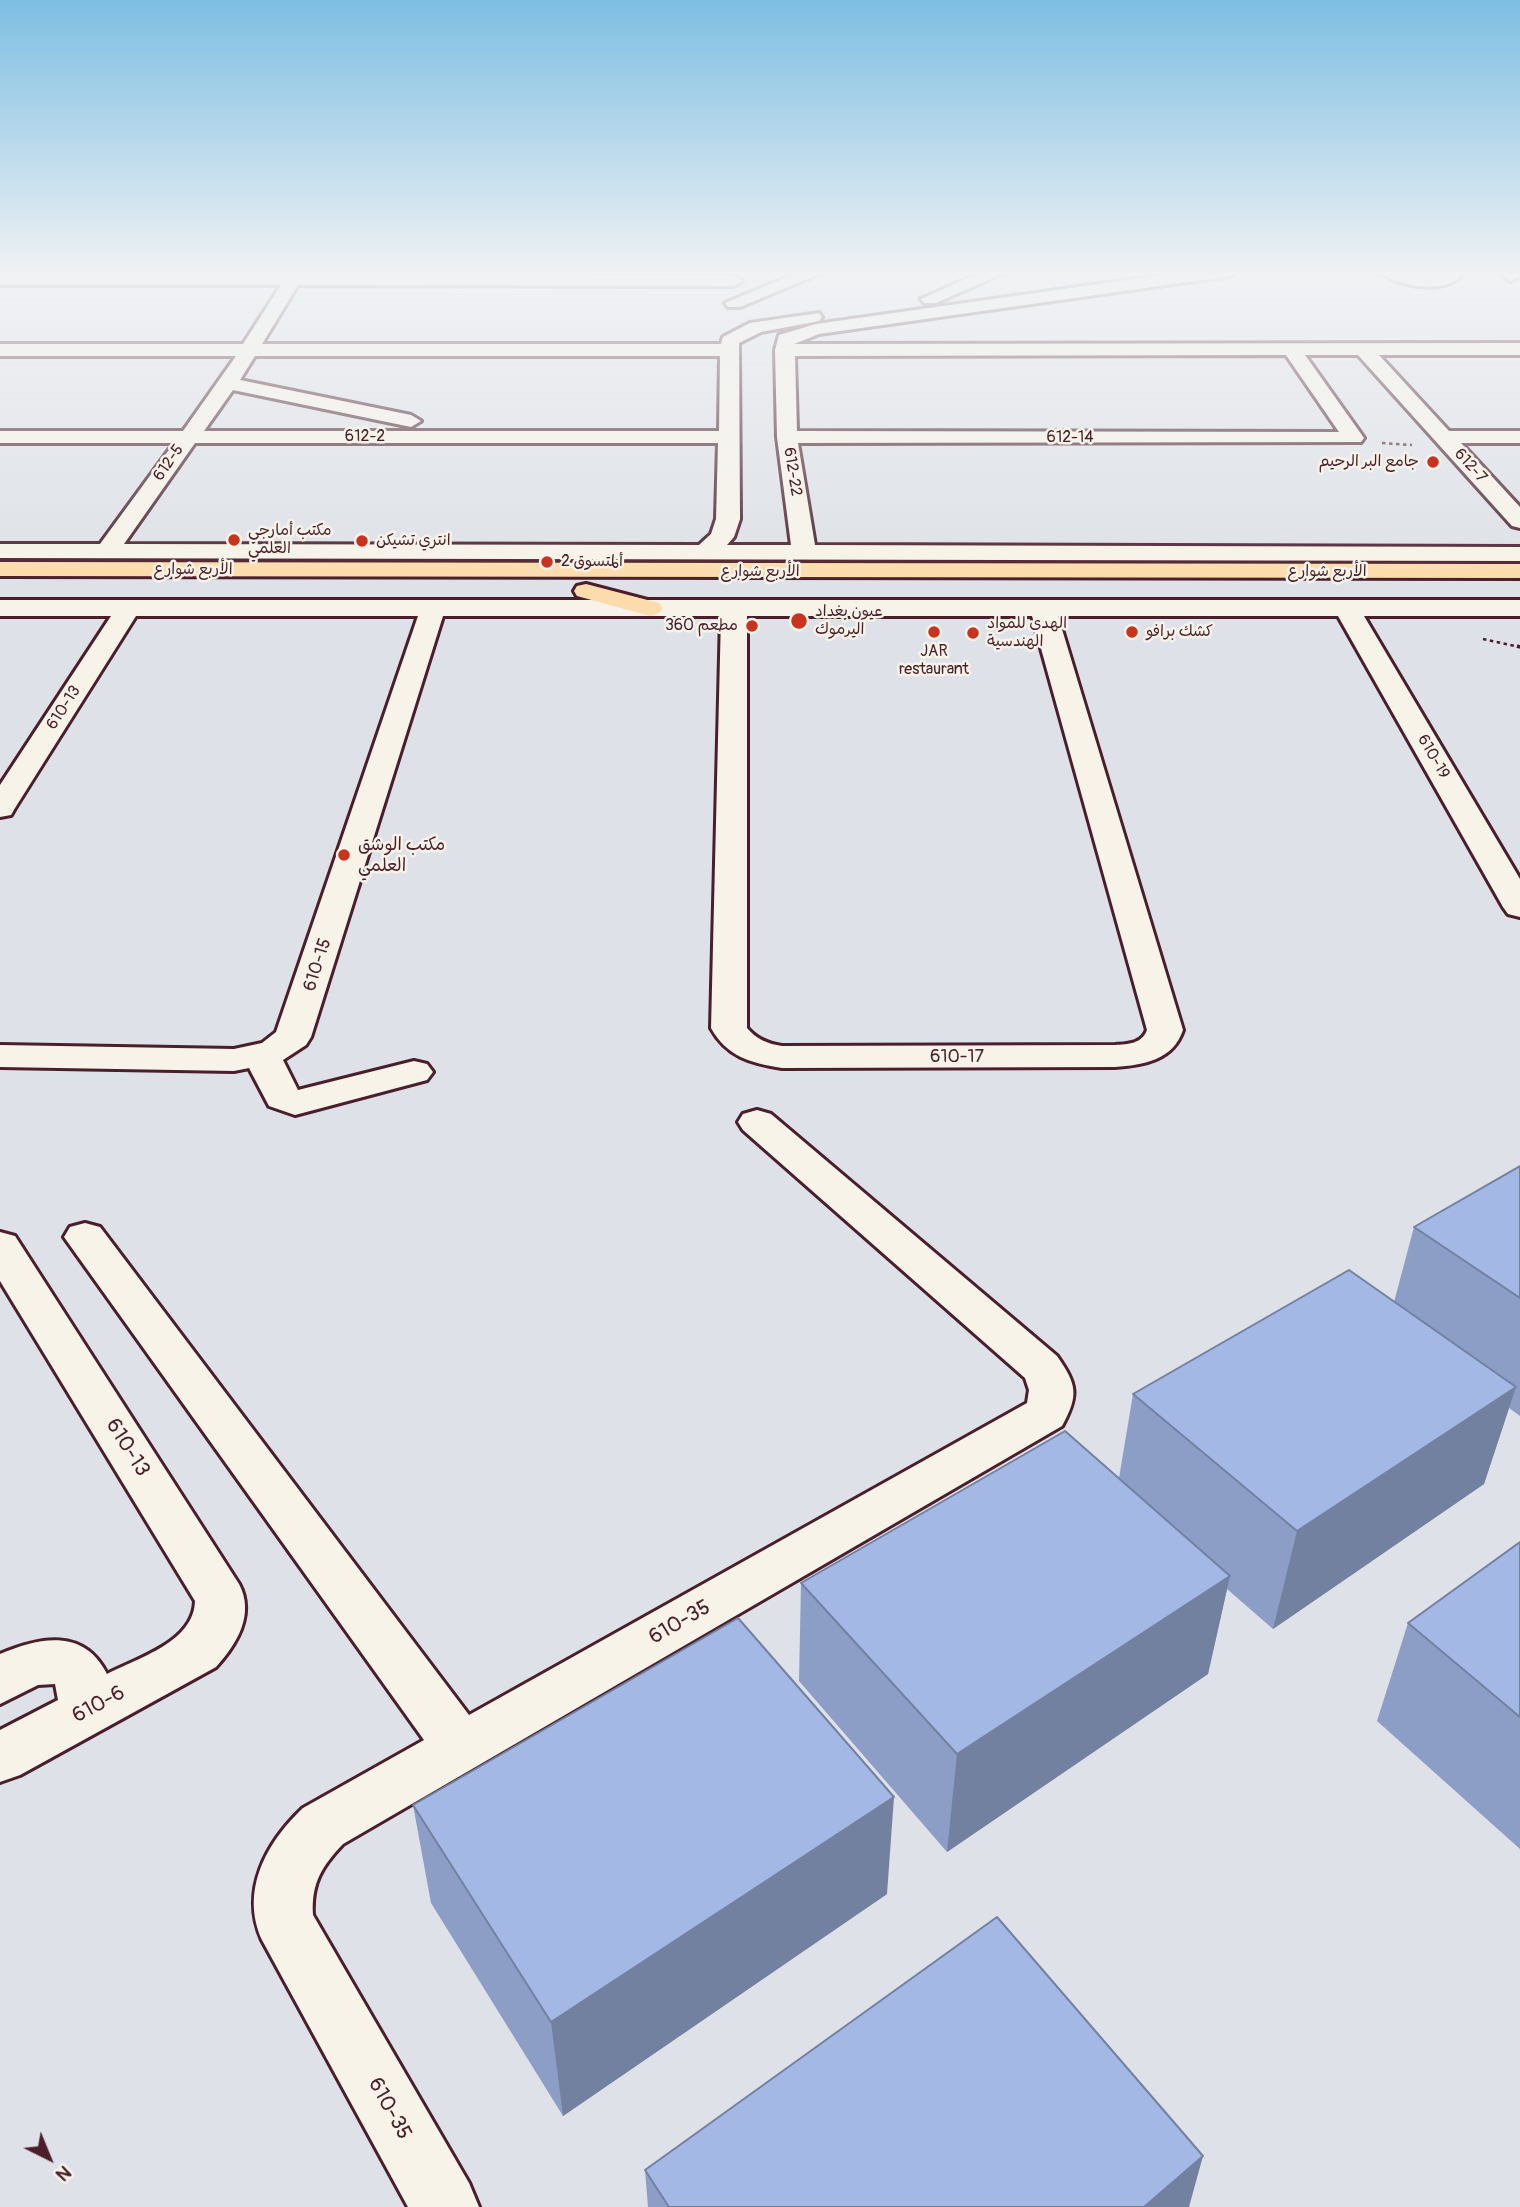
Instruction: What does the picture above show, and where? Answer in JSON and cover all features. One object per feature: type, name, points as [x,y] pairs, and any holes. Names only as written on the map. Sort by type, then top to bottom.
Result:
[{"type":"main road","points":[[176,551],[258,570]]},
{"type":"main road","points":[[804,552],[824,563],[867,573]]},
{"type":"main road","points":[[667,571],[704,553]]},
{"type":"main road","name":"الأربع شوارع","points":[[0,569],[258,570],[393,581],[444,599],[586,592],[1520,590]]},
{"type":"main road","points":[[444,599],[451,580],[473,571]]},
{"type":"main road","name":"الأربع شوارع","points":[[0,591],[393,581],[473,571],[1520,571]]},
{"type":"main road","points":[[586,592],[650,608]]},
{"type":"street","name":"612-5","points":[[108,550],[234,374]]},
{"type":"street","points":[[704,553],[715,546],[726,528],[730,499],[730,437],[735,374]]},
{"type":"street","name":"612-22","points":[[780,374],[778,382],[804,552]]},
{"type":"street","points":[[1309,374],[1354,438]]},
{"type":"street","name":"612-7","points":[[1387,374],[1520,521]]},
{"type":"street","points":[[228,383],[425,424],[414,437]]},
{"type":"street","name":"612-2","points":[[0,437],[730,437]]},
{"type":"street","name":"612-14","points":[[787,437],[1354,438]]},
{"type":"street","points":[[1448,442],[1520,437]]},
{"type":"street","points":[[0,551],[1520,554]]},
{"type":"street","points":[[0,608],[444,599],[650,608],[1520,608]]},
{"type":"street","name":"610-15","points":[[0,1056],[234,1060],[262,1055],[284,1044],[298,1030],[444,599]]},
{"type":"street","name":"610-13","points":[[0,808],[128,607]]},
{"type":"street","name":"610-19","points":[[1346,607],[1520,907]]},
{"type":"street","name":"610-17","points":[[734,608],[729,1028],[733,1036],[752,1051],[782,1057],[1140,1054],[1158,1044],[1165,1030],[1042,608]]},
{"type":"street","points":[[262,1055],[283,1098],[295,1103],[414,1072]]},
{"type":"street","name":"610-35","points":[[445,2207],[283,1920],[281,1900],[284,1879],[293,1859],[323,1826],[1045,1415],[1052,1403],[1049,1379],[1041,1367],[757,1122]]},
{"type":"street","points":[[85,1237],[461,1748]]},
{"type":"street","name":"610-13","points":[[0,1245],[220,1599],[222,1612],[218,1626],[197,1652]]},
{"type":"street","name":"610-6","points":[[0,1758],[197,1652]]},
{"type":"street","points":[[0,1681],[21,1666],[44,1660],[65,1662],[79,1673],[85,1685],[84,1713]]},
{"type":"path","points":[[1354,438],[1386,443],[1448,442]]},
{"type":"building","points":[[1520,1166],[1520,1298],[1414,1227]]},
{"type":"building","points":[[1349,1270],[1516,1387],[1297,1531],[1133,1394]]},
{"type":"building","points":[[1065,1431],[1230,1576],[957,1754],[801,1583]]},
{"type":"building","points":[[1520,1542],[1520,1717],[1408,1623]]},
{"type":"building","points":[[738,1618],[894,1797],[551,2022],[413,1805]]},
{"type":"building","points":[[997,1917],[1203,2156],[1144,2207],[669,2207],[645,2170]]},
{"type":"place","name":"جامع البر الرحيم","points":[[1433,462]]},
{"type":"place","name":"مكتب أمارجي العلمي","points":[[234,540]]},
{"type":"place","name":"انتري تشيكن","points":[[362,541]]},
{"type":"place","name":"ألمتسوق 2","points":[[547,562]]},
{"type":"place","name":"عيون بغداد اليرموك","points":[[799,621]]},
{"type":"place","name":"مطعم 360","points":[[752,626]]},
{"type":"place","name":"JAR restaurant","points":[[934,632]]},
{"type":"place","name":"كشك برافو","points":[[1132,632]]},
{"type":"place","name":"الهدى للمواد الهندسية","points":[[973,633]]},
{"type":"place","name":"مكتب الوشق العلمي","points":[[344,855]]}]
